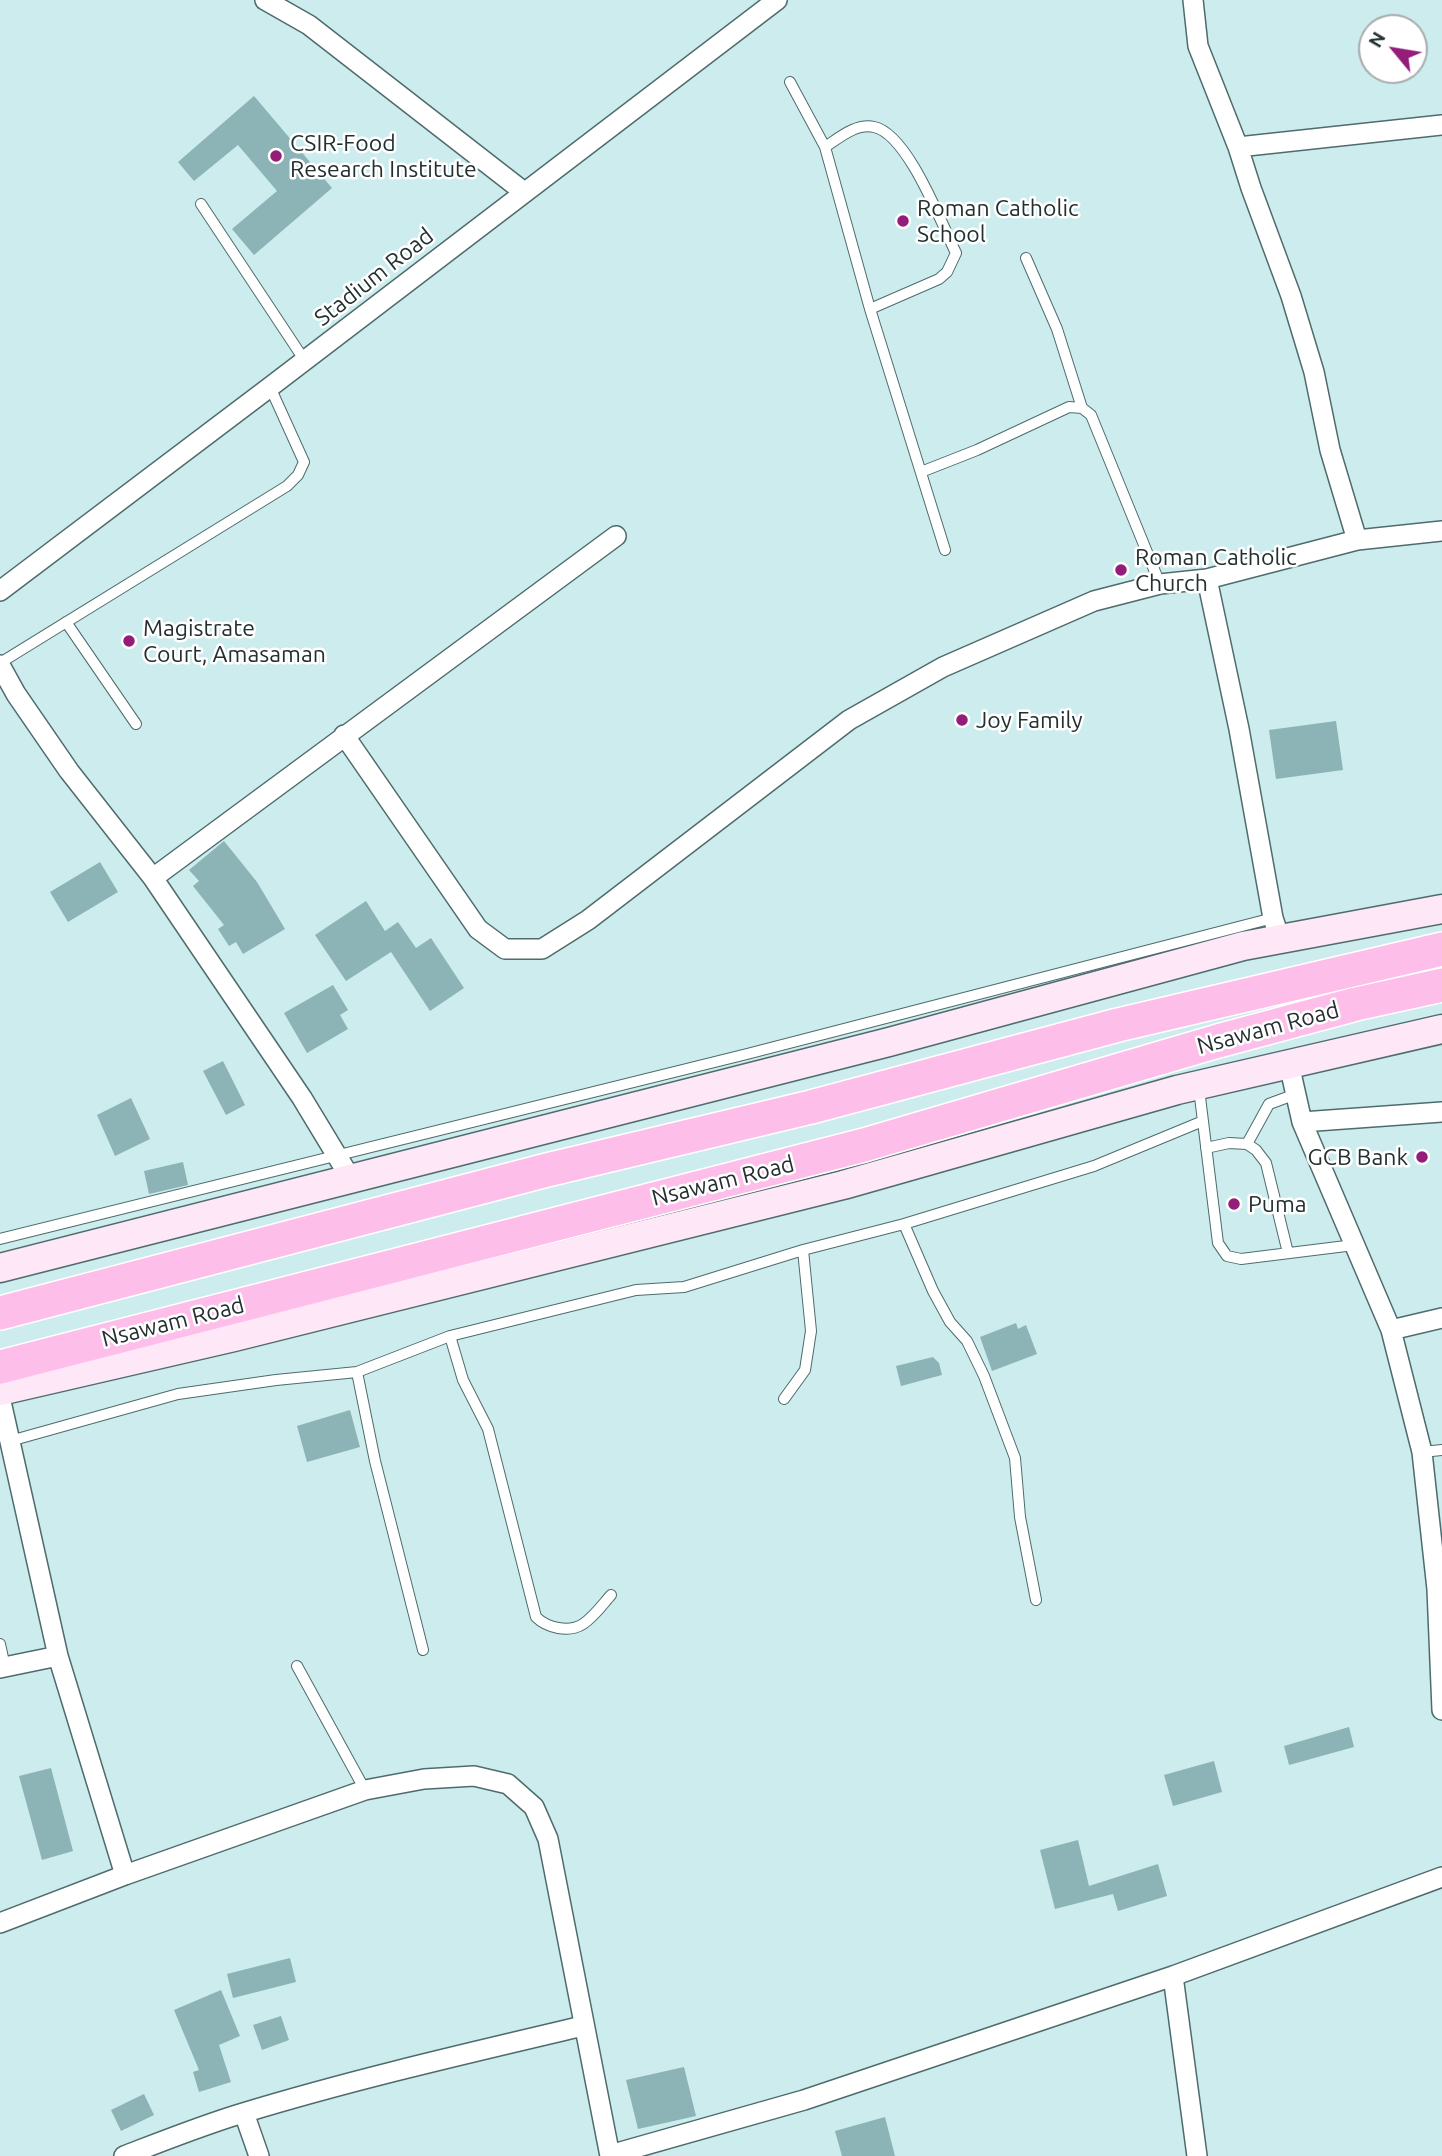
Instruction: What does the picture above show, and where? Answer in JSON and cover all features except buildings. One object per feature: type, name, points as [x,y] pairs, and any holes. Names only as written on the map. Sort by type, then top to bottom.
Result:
[{"type":"highway","name":"Nsawam Road","points":[[0,1313],[547,1170],[811,1107],[1118,1025],[1442,949]]},
{"type":"highway","name":"Nsawam Road","points":[[0,1367],[864,1145],[1218,1041],[1356,1004],[1442,985]]},
{"type":"main road","points":[[0,1268],[875,1046],[1243,946],[1277,928],[1442,909]]},
{"type":"main road","points":[[0,1391],[234,1336],[843,1185],[1198,1085],[1442,1029]]},
{"type":"street","points":[[265,0],[309,25],[524,192]]},
{"type":"street","name":"Stadium Road","points":[[0,591],[777,0]]},
{"type":"street","points":[[1193,0],[1198,46],[1292,296],[1357,540]]},
{"type":"street","points":[[1238,147],[1442,125]]},
{"type":"street","points":[[344,736],[478,929],[505,950],[542,949],[588,920],[849,720],[943,667],[1094,601],[1160,584],[1207,579],[1357,540],[1442,531]]},
{"type":"street","points":[[153,878],[617,536]]},
{"type":"street","points":[[1207,579],[1277,928]]},
{"type":"street","points":[[0,664],[16,694],[69,771],[153,878],[302,1098],[351,1179]]},
{"type":"street","points":[[1289,1064],[1302,1122],[1391,1330],[1432,1451],[1442,1710]]},
{"type":"street","points":[[1302,1122],[1442,1112]]},
{"type":"street","points":[[1391,1330],[1442,1318]]},
{"type":"street","points":[[0,1397],[58,1656],[125,1875]]},
{"type":"street","points":[[3,1668],[58,1656]]},
{"type":"street","points":[[0,1923],[125,1875],[365,1790],[424,1779],[474,1776],[508,1784],[534,1807],[548,1839],[610,2155],[804,2100],[1173,1976],[1442,1877]]},
{"type":"street","points":[[1173,1976],[1198,2156]]},
{"type":"street","points":[[124,2156],[244,2113],[583,2026]]},
{"type":"street","points":[[244,2113],[259,2156]]},
{"type":"lane","points":[[790,82],[825,147],[870,309],[945,550]]},
{"type":"lane","points":[[825,147],[856,128],[874,127],[892,135],[907,153],[956,253],[947,272],[939,279],[870,309]]},
{"type":"lane","points":[[201,204],[305,361]]},
{"type":"lane","points":[[1026,258],[1058,329],[1082,408]]},
{"type":"lane","points":[[0,664],[287,486],[298,475],[304,461],[271,387]]},
{"type":"lane","points":[[921,472],[977,450],[1069,407],[1082,408],[1091,415],[1160,584]]},
{"type":"lane","points":[[66,622],[135,724]]},
{"type":"lane","points":[[0,1239],[747,1054],[1277,928]]},
{"type":"lane","points":[[1198,1085],[1218,1243],[1227,1256],[1241,1259],[1354,1245]]},
{"type":"lane","points":[[1247,1144],[1269,1104],[1296,1094]]},
{"type":"lane","points":[[10,1441],[178,1394],[357,1372],[450,1336],[636,1290],[684,1287],[1094,1166],[1203,1121]]},
{"type":"lane","points":[[1206,1148],[1228,1143],[1247,1144],[1256,1150],[1266,1163],[1288,1253]]},
{"type":"lane","points":[[904,1224],[933,1292],[950,1322],[967,1341],[973,1353],[1015,1458],[1020,1517],[1036,1600]]},
{"type":"lane","points":[[784,1399],[805,1370],[811,1331],[803,1250]]},
{"type":"lane","points":[[450,1336],[463,1380],[488,1429],[536,1617],[555,1628],[570,1628],[583,1624],[611,1595]]},
{"type":"lane","points":[[357,1372],[375,1461],[423,1650]]},
{"type":"lane","points":[[0,1644],[3,1668]]},
{"type":"lane","points":[[296,1666],[365,1790]]},
{"type":"place","name":"CSIR-Food Research Institute","points":[[276,156]]},
{"type":"place","name":"Roman Catholic School","points":[[903,221]]},
{"type":"place","name":"Roman Catholic Church","points":[[1121,570]]},
{"type":"place","name":"Magistrate Court, Amasaman","points":[[129,641]]},
{"type":"place","name":"Joy Family","points":[[962,720]]},
{"type":"place","name":"GCB Bank","points":[[1422,1157]]},
{"type":"place","name":"Puma","points":[[1234,1204]]}]
